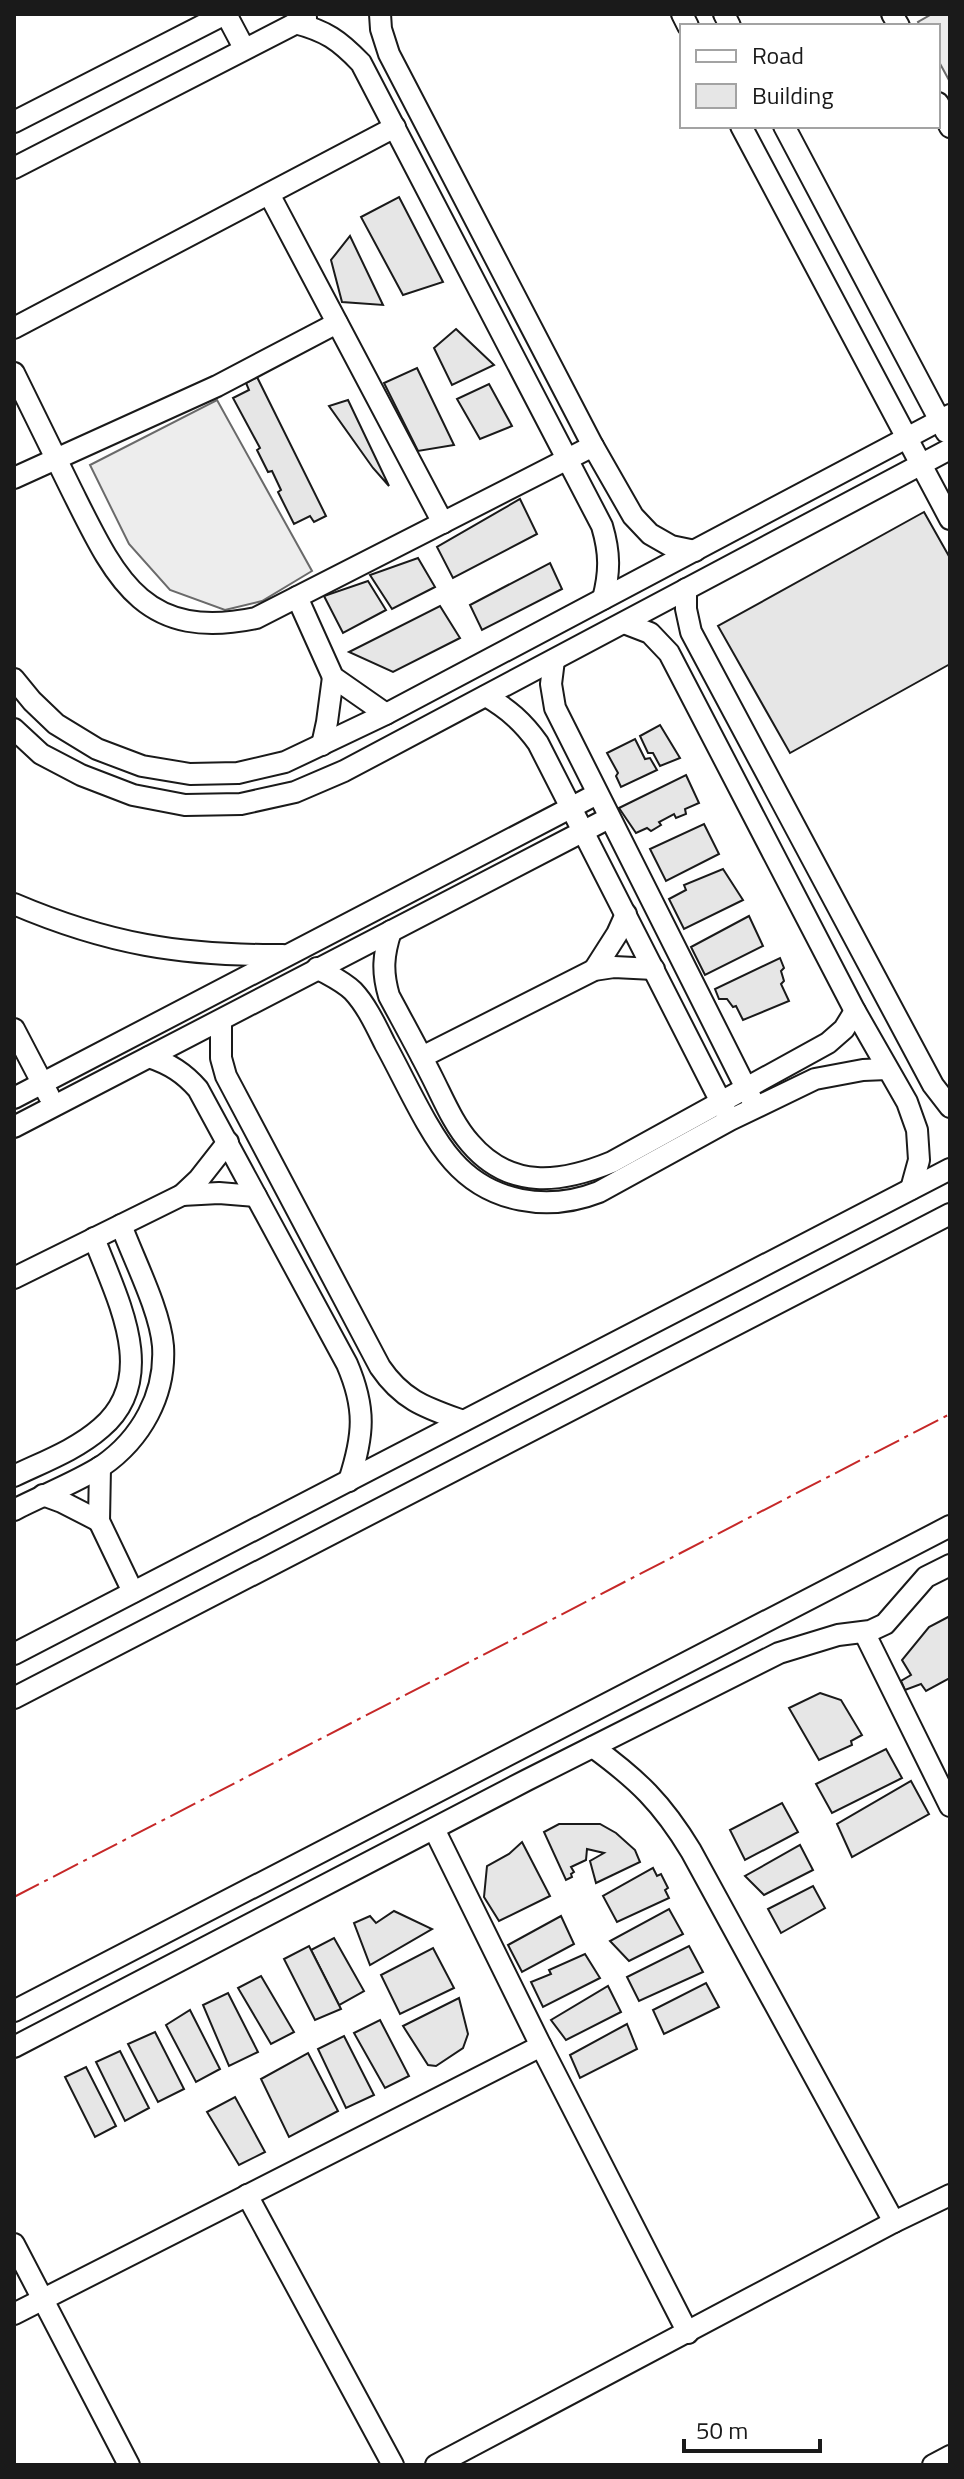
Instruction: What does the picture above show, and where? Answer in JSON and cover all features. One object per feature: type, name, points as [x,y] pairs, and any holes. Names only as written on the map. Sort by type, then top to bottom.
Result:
[{"type":"street","points":[[14,122],[225,14],[244,48]]},
{"type":"street","points":[[380,14],[389,54],[593,446],[633,516],[650,534],[671,546],[695,551]]},
{"type":"street","points":[[14,168],[304,18],[343,44],[361,63],[602,526],[609,550],[609,575],[603,599]]},
{"type":"street","points":[[940,107],[950,127]]},
{"type":"street","points":[[14,328],[395,127]]},
{"type":"street","points":[[742,128],[950,519]]},
{"type":"street","points":[[785,128],[945,417],[950,439]]},
{"type":"street","points":[[269,194],[443,523]]},
{"type":"street","points":[[14,478],[217,386],[337,323]]},
{"type":"street","points":[[14,373],[98,546],[123,583],[142,601],[168,615],[197,623],[227,624],[256,618],[593,446]]},
{"type":"street","points":[[14,679],[56,724],[97,749],[142,766],[190,774],[238,773],[285,762],[386,714],[945,417]]},
{"type":"street","points":[[14,729],[41,754],[81,775],[133,795],[185,805],[241,804],[295,792],[344,771],[950,449]]},
{"type":"street","points":[[686,589],[688,623],[705,658],[933,1085],[950,1107]]},
{"type":"street","points":[[297,597],[333,677],[386,714]]},
{"type":"street","points":[[624,623],[650,633],[661,642],[681,674],[855,1011],[907,1102],[917,1130],[919,1160],[911,1189]]},
{"type":"street","points":[[681,674],[682,659],[687,654],[705,658]]},
{"type":"street","points":[[554,660],[551,684],[555,708],[756,1107]]},
{"type":"street","points":[[322,745],[333,677]]},
{"type":"street","points":[[486,696],[524,724],[538,743],[730,1120]]},
{"type":"street","points":[[597,794],[14,1098],[20,1124],[609,818]]},
{"type":"street","points":[[14,904],[58,923],[114,940],[171,951],[229,956],[287,955]]},
{"type":"street","points":[[594,970],[626,914]]},
{"type":"street","points":[[391,931],[383,964],[389,996],[455,1123],[471,1145],[494,1164],[521,1176],[551,1180],[581,1175],[612,1162],[828,1043],[844,1029],[855,1011]]},
{"type":"street","points":[[422,1057],[594,970],[614,967],[654,969]]},
{"type":"street","points":[[317,968],[348,986],[365,1007],[452,1160],[477,1183],[502,1197],[533,1203],[583,1199],[599,1192],[730,1120],[815,1079],[887,1069]]},
{"type":"street","points":[[365,1007],[365,1001],[372,991],[379,990],[389,996]]},
{"type":"street","points":[[221,1022],[221,1058],[234,1092],[380,1367],[390,1382],[418,1404],[463,1421]]},
{"type":"street","points":[[14,1029],[54,1106]]},
{"type":"street","points":[[149,1057],[185,1075],[209,1106],[347,1364],[356,1384],[362,1427],[360,1448],[349,1481]]},
{"type":"street","points":[[907,1102],[920,1109],[928,1107],[935,1093],[933,1085]]},
{"type":"street","points":[[209,1106],[234,1092]]},
{"type":"street","points":[[14,1278],[182,1195],[228,1142]]},
{"type":"street","points":[[14,1654],[950,1169]]},
{"type":"street","points":[[182,1195],[219,1193],[256,1196]]},
{"type":"street","points":[[14,1698],[950,1214]]},
{"type":"street","points":[[14,1510],[100,1467],[125,1447],[148,1418],[161,1383],[163,1346],[153,1309],[121,1225]]},
{"type":"street","points":[[14,1476],[79,1444],[103,1427],[121,1404],[131,1376],[132,1346],[94,1238]]},
{"type":"street","points":[[100,1467],[99,1521],[133,1592]]},
{"type":"street","points":[[43,1495],[99,1521]]},
{"type":"street","points":[[14,2011],[950,1526]]},
{"type":"street","points":[[14,2047],[779,1653],[885,1624],[926,1577],[950,1565]]},
{"type":"street","points":[[864,1632],[950,1806]]},
{"type":"street","points":[[593,1747],[644,1787],[670,1817],[894,2222]]},
{"type":"street","points":[[434,1829],[688,2333]]},
{"type":"street","points":[[14,2314],[541,2046]]},
{"type":"street","points":[[247,2195],[393,2465]]},
{"type":"street","points":[[436,2465],[950,2195]]},
{"type":"street","points":[[14,2244],[129,2465]]},
{"type":"street","points":[[933,2465],[950,2456]]},
{"type":"shaded area","points":[[932,14],[950,14],[950,82],[940,64],[940,24],[918,22]]},
{"type":"shaded area","points":[[217,400],[312,571],[262,601],[225,610],[170,590],[129,544],[90,465]]},
{"type":"building","points":[[399,197],[443,282],[403,295],[361,217]]},
{"type":"building","points":[[350,236],[383,305],[342,302],[331,260]]},
{"type":"building","points":[[456,329],[494,365],[452,385],[434,348]]},
{"type":"building","points":[[417,368],[454,445],[418,451],[384,383]]},
{"type":"building","points":[[257,377],[326,516],[314,522],[310,516],[294,524],[278,492],[281,490],[272,471],[268,472],[257,450],[260,448],[233,398],[249,390],[246,383]]},
{"type":"building","points":[[489,384],[512,426],[480,439],[457,399]]},
{"type":"building","points":[[348,400],[389,486],[329,406]]},
{"type":"building","points":[[520,499],[537,534],[453,578],[437,547]]},
{"type":"building","points":[[924,512],[950,558],[950,664],[790,753],[718,626]]},
{"type":"building","points":[[418,558],[435,587],[392,609],[370,575]]},
{"type":"building","points":[[550,563],[562,589],[482,630],[470,605]]},
{"type":"building","points":[[368,581],[386,610],[343,633],[324,596]]},
{"type":"building","points":[[440,606],[460,638],[393,672],[349,652]]},
{"type":"building","points":[[660,725],[680,758],[660,766],[653,753],[648,753],[640,736]]},
{"type":"building","points":[[635,739],[645,759],[650,758],[657,770],[621,787],[616,776],[618,773],[607,753]]},
{"type":"building","points":[[686,775],[699,803],[685,809],[686,814],[676,818],[674,814],[659,822],[661,825],[651,831],[647,828],[636,833],[619,808]]},
{"type":"building","points":[[704,824],[719,854],[666,881],[650,849]]},
{"type":"building","points":[[723,869],[743,900],[684,929],[669,899],[686,890],[684,885]]},
{"type":"building","points":[[749,916],[763,946],[705,975],[691,947]]},
{"type":"building","points":[[780,958],[784,968],[781,984],[789,1001],[743,1020],[736,1006],[733,1007],[727,999],[719,999],[715,989]]},
{"type":"building","points":[[950,1616],[950,1678],[926,1691],[921,1684],[905,1690],[901,1681],[911,1675],[902,1660],[929,1627]]},
{"type":"building","points":[[820,1693],[841,1700],[862,1735],[851,1741],[852,1745],[819,1760],[789,1708]]},
{"type":"building","points":[[886,1749],[902,1778],[832,1813],[816,1784]]},
{"type":"building","points":[[911,1781],[929,1814],[852,1857],[837,1824]]},
{"type":"building","points":[[782,1803],[798,1832],[745,1860],[730,1830]]},
{"type":"building","points":[[559,1824],[600,1824],[635,1850],[640,1862],[596,1883],[590,1861],[604,1853],[587,1849],[586,1860],[571,1867],[574,1872],[566,1880],[544,1832]]},
{"type":"building","points":[[522,1842],[550,1896],[499,1921],[484,1897],[487,1866],[509,1854]]},
{"type":"building","points":[[800,1845],[813,1870],[764,1895],[745,1876]]},
{"type":"building","points":[[653,1868],[657,1876],[661,1874],[669,1898],[617,1922],[603,1896]]},
{"type":"building","points":[[813,1886],[825,1908],[781,1933],[768,1909]]},
{"type":"building","points":[[669,1909],[683,1934],[629,1961],[610,1941]]},
{"type":"building","points":[[394,1911],[432,1929],[370,1965],[354,1923],[370,1916],[376,1923]]},
{"type":"building","points":[[561,1916],[574,1944],[522,1972],[508,1945]]},
{"type":"building","points":[[334,1938],[364,1991],[339,2005],[311,1950]]},
{"type":"building","points":[[309,1946],[341,2009],[315,2020],[284,1959]]},
{"type":"building","points":[[689,1946],[703,1972],[639,2001],[627,1977]]},
{"type":"building","points":[[433,1948],[454,1988],[400,2014],[381,1975]]},
{"type":"building","points":[[585,1954],[600,1978],[543,2007],[531,1982]]},
{"type":"building","points":[[261,1976],[294,2032],[271,2044],[238,1988]]},
{"type":"building","points":[[706,1983],[719,2007],[664,2034],[653,2010]]},
{"type":"building","points":[[608,1986],[621,2012],[566,2040],[551,2020]]},
{"type":"building","points":[[228,1993],[258,2052],[229,2066],[203,2005]]},
{"type":"building","points":[[459,1998],[468,2034],[463,2048],[436,2066],[428,2065],[403,2026]]},
{"type":"building","points":[[190,2010],[220,2069],[196,2082],[166,2025]]},
{"type":"building","points":[[380,2020],[409,2076],[385,2088],[354,2033]]},
{"type":"building","points":[[627,2024],[637,2049],[580,2078],[570,2055]]},
{"type":"building","points":[[155,2032],[184,2089],[158,2102],[128,2044]]},
{"type":"building","points":[[344,2036],[374,2095],[346,2108],[318,2049]]},
{"type":"building","points":[[120,2051],[149,2108],[125,2121],[96,2062]]},
{"type":"building","points":[[308,2053],[338,2111],[289,2137],[261,2079]]},
{"type":"building","points":[[86,2067],[116,2126],[95,2137],[65,2077]]},
{"type":"building","points":[[235,2097],[265,2152],[239,2165],[207,2112]]},
{"type":"power","points":[[14,1897],[950,1414]]}]
